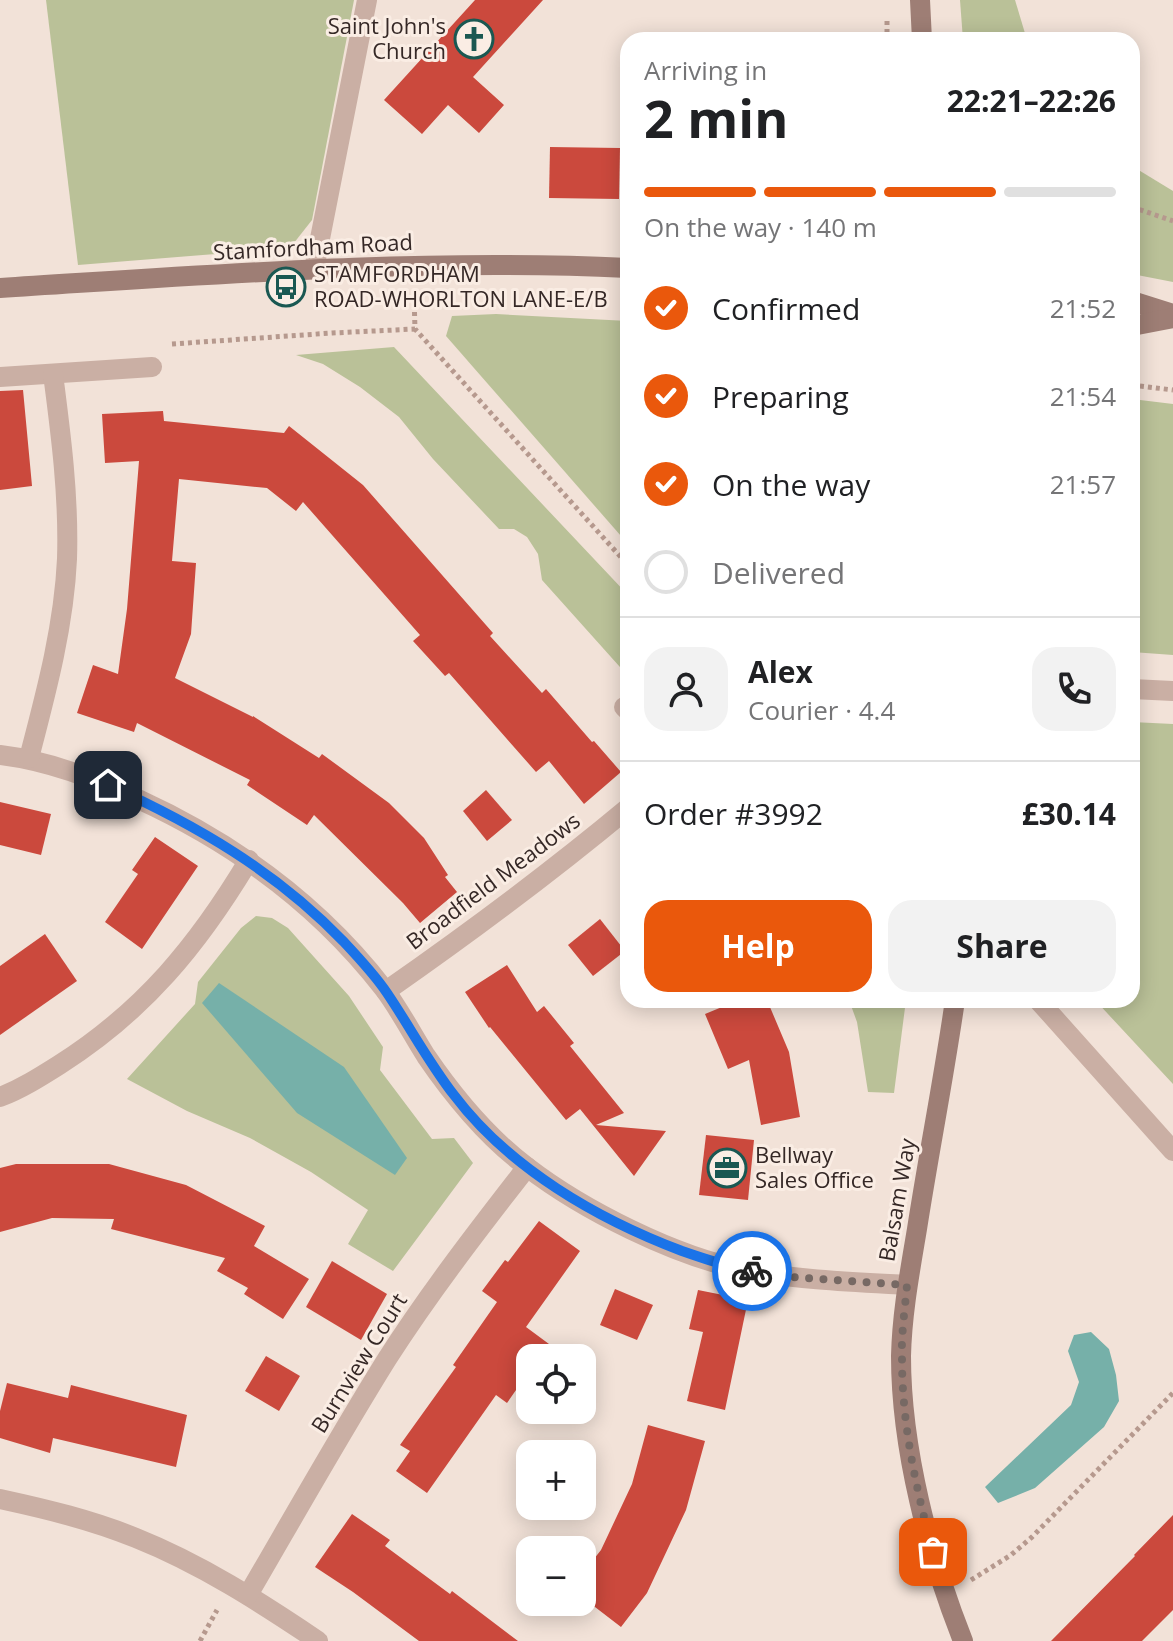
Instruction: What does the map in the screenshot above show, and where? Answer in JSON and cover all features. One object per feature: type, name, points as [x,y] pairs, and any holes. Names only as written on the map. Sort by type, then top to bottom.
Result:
[{"type":"main road","points":[[920,0],[922,32]]},
{"type":"main road","name":"Stamfordham Road","points":[[0,288],[414,265],[620,268]]},
{"type":"main road","points":[[1140,304],[1173,316]]},
{"type":"main road","points":[[1140,324],[1173,316]]},
{"type":"main road","name":"Balsam Way","points":[[954,1008],[907,1285],[901,1355],[906,1428],[915,1480],[946,1593],[963,1641]]},
{"type":"street","points":[[314,269],[367,0]]},
{"type":"street","points":[[0,377],[152,367]]},
{"type":"street","points":[[29,758],[52,664],[67,559],[63,451],[53,374]]},
{"type":"street","points":[[1140,689],[1173,691]]},
{"type":"street","points":[[0,755],[29,758],[87,776],[156,807],[249,860],[308,907],[345,943],[386,991],[455,1097],[490,1134],[527,1167],[608,1218],[650,1239],[741,1269],[790,1277],[907,1285]]},
{"type":"street","name":"Broadfield Meadows","points":[[386,991],[545,876],[620,815]]},
{"type":"street","points":[[0,1097],[77,1053],[130,1013],[194,943],[249,860]]},
{"type":"street","points":[[1045,1008],[1173,1151]]},
{"type":"street","name":"Burnview Court","points":[[248,1595],[388,1357],[469,1242],[527,1167]]},
{"type":"street","points":[[0,1499],[92,1522],[137,1538],[248,1595],[318,1641]]},
{"type":"path","points":[[1140,210],[1173,221]]},
{"type":"path","points":[[414,265],[415,329],[620,556]]},
{"type":"path","points":[[158,345],[415,329]]},
{"type":"path","points":[[1140,386],[1173,390]]},
{"type":"path","points":[[946,1593],[989,1570],[1032,1537],[1173,1393]]},
{"type":"green space","points":[[46,0],[354,0],[312,220],[290,248],[78,265]]},
{"type":"green space","points":[[960,0],[1015,0],[1025,32],[962,32]]},
{"type":"green space","points":[[1140,171],[1173,191],[1173,282],[1140,276]]},
{"type":"green space","points":[[496,314],[620,321],[620,535],[446,336],[452,316]]},
{"type":"green space","points":[[394,347],[620,587],[620,667],[542,580],[538,554],[527,537],[514,529],[499,529],[433,459],[399,417],[323,364],[296,355]]},
{"type":"green space","points":[[1140,400],[1173,404],[1173,655],[1140,653]]},
{"type":"green space","points":[[1140,722],[1173,724],[1173,1084],[1102,1008],[1140,1008]]},
{"type":"green space","points":[[256,916],[272,918],[288,928],[349,996],[383,1047],[380,1070],[432,1139],[454,1138],[473,1163],[393,1271],[348,1244],[368,1210],[311,1172],[250,1138],[187,1111],[127,1079],[195,1004],[198,982],[241,928]]},
{"type":"green space","points":[[852,1008],[905,1008],[894,1093],[868,1092]]},
{"type":"water","points":[[219,983],[344,1067],[407,1158],[395,1175],[297,1113],[202,1003]]},
{"type":"water","points":[[1091,1332],[1109,1349],[1119,1401],[1104,1427],[1035,1488],[998,1503],[985,1487],[1071,1405],[1079,1382],[1068,1351],[1074,1335]]},
{"type":"building","name":"Saint John's Church","points":[[475,0],[543,0],[473,77],[504,105],[479,133],[448,105],[422,134],[384,100]]},
{"type":"building","points":[[550,147],[620,148],[619,199],[549,198]]},
{"type":"building","points":[[23,390],[32,486],[0,490],[0,391]]},
{"type":"building","points":[[163,411],[164,421],[284,433],[289,426],[363,485],[493,633],[490,636],[542,693],[546,689],[620,773],[584,804],[549,761],[536,772],[449,673],[445,676],[413,641],[420,635],[303,502],[296,511],[267,488],[179,479],[172,561],[196,563],[191,634],[175,678],[253,716],[319,758],[322,754],[389,803],[424,838],[448,875],[445,877],[457,892],[420,923],[314,815],[307,825],[247,785],[250,780],[137,723],[134,732],[77,713],[93,665],[118,674],[127,609],[139,461],[105,463],[102,414]]},
{"type":"building","points":[[486,790],[512,820],[487,841],[463,811]]},
{"type":"building","points":[[0,802],[51,814],[41,855],[0,845]]},
{"type":"building","points":[[155,837],[198,866],[142,949],[105,922],[138,874],[132,870]]},
{"type":"building","points":[[600,919],[620,945],[620,955],[593,976],[568,945]]},
{"type":"building","points":[[45,934],[77,981],[0,1035],[0,966]]},
{"type":"building","points":[[507,965],[537,1012],[544,1006],[574,1043],[570,1046],[624,1113],[596,1125],[666,1131],[634,1176],[580,1109],[566,1120],[489,1028],[465,992]]},
{"type":"building","points":[[720,1008],[770,1008],[789,1052],[800,1117],[761,1125],[749,1060],[728,1069],[705,1014]]},
{"type":"building","name":"Bellway Sales Office","points":[[706,1135],[754,1140],[748,1200],[699,1195]]},
{"type":"building","points":[[16,1164],[109,1164],[186,1185],[265,1226],[254,1246],[309,1279],[283,1319],[244,1294],[248,1288],[217,1271],[225,1258],[111,1229],[114,1219],[52,1218],[0,1232],[0,1168]]},
{"type":"building","points":[[539,1221],[580,1251],[526,1327],[549,1344],[516,1344],[516,1390],[507,1403],[496,1395],[427,1493],[396,1471],[410,1451],[400,1445],[456,1367],[453,1365],[497,1302],[482,1291],[505,1260],[508,1262]]},
{"type":"building","points":[[332,1261],[387,1294],[361,1340],[306,1307]]},
{"type":"building","points":[[615,1289],[653,1305],[637,1340],[600,1325]]},
{"type":"building","points":[[698,1290],[748,1300],[725,1410],[687,1401],[703,1332],[689,1329]]},
{"type":"building","points":[[266,1356],[300,1376],[279,1411],[245,1391]]},
{"type":"building","points":[[7,1383],[68,1398],[71,1385],[187,1415],[176,1467],[53,1438],[50,1453],[0,1438],[0,1411]]},
{"type":"building","points":[[648,1425],[705,1441],[686,1510],[647,1593],[621,1627],[596,1608],[596,1556],[632,1484]]},
{"type":"building","points":[[352,1514],[390,1540],[385,1546],[518,1641],[419,1641],[315,1567]]},
{"type":"building","points":[[1173,1515],[1173,1610],[1142,1641],[1051,1641],[1135,1556]]},
{"type":"way so far","points":[[752,1271],[790,1277],[907,1285],[901,1355],[906,1428],[933,1552]]},
{"type":"place","name":"Saint John's Church","points":[[474,39]]},
{"type":"place","name":"STAMFORDHAM ROAD-WHORLTON LANE-E/B","points":[[286,287]]},
{"type":"place","name":"Bellway Sales Office","points":[[727,1168]]},
{"type":"route","points":[[108,785],[170,813],[249,860],[308,907],[345,943],[386,991],[455,1097],[527,1167],[608,1218],[650,1239],[702,1258],[752,1271]]}]
